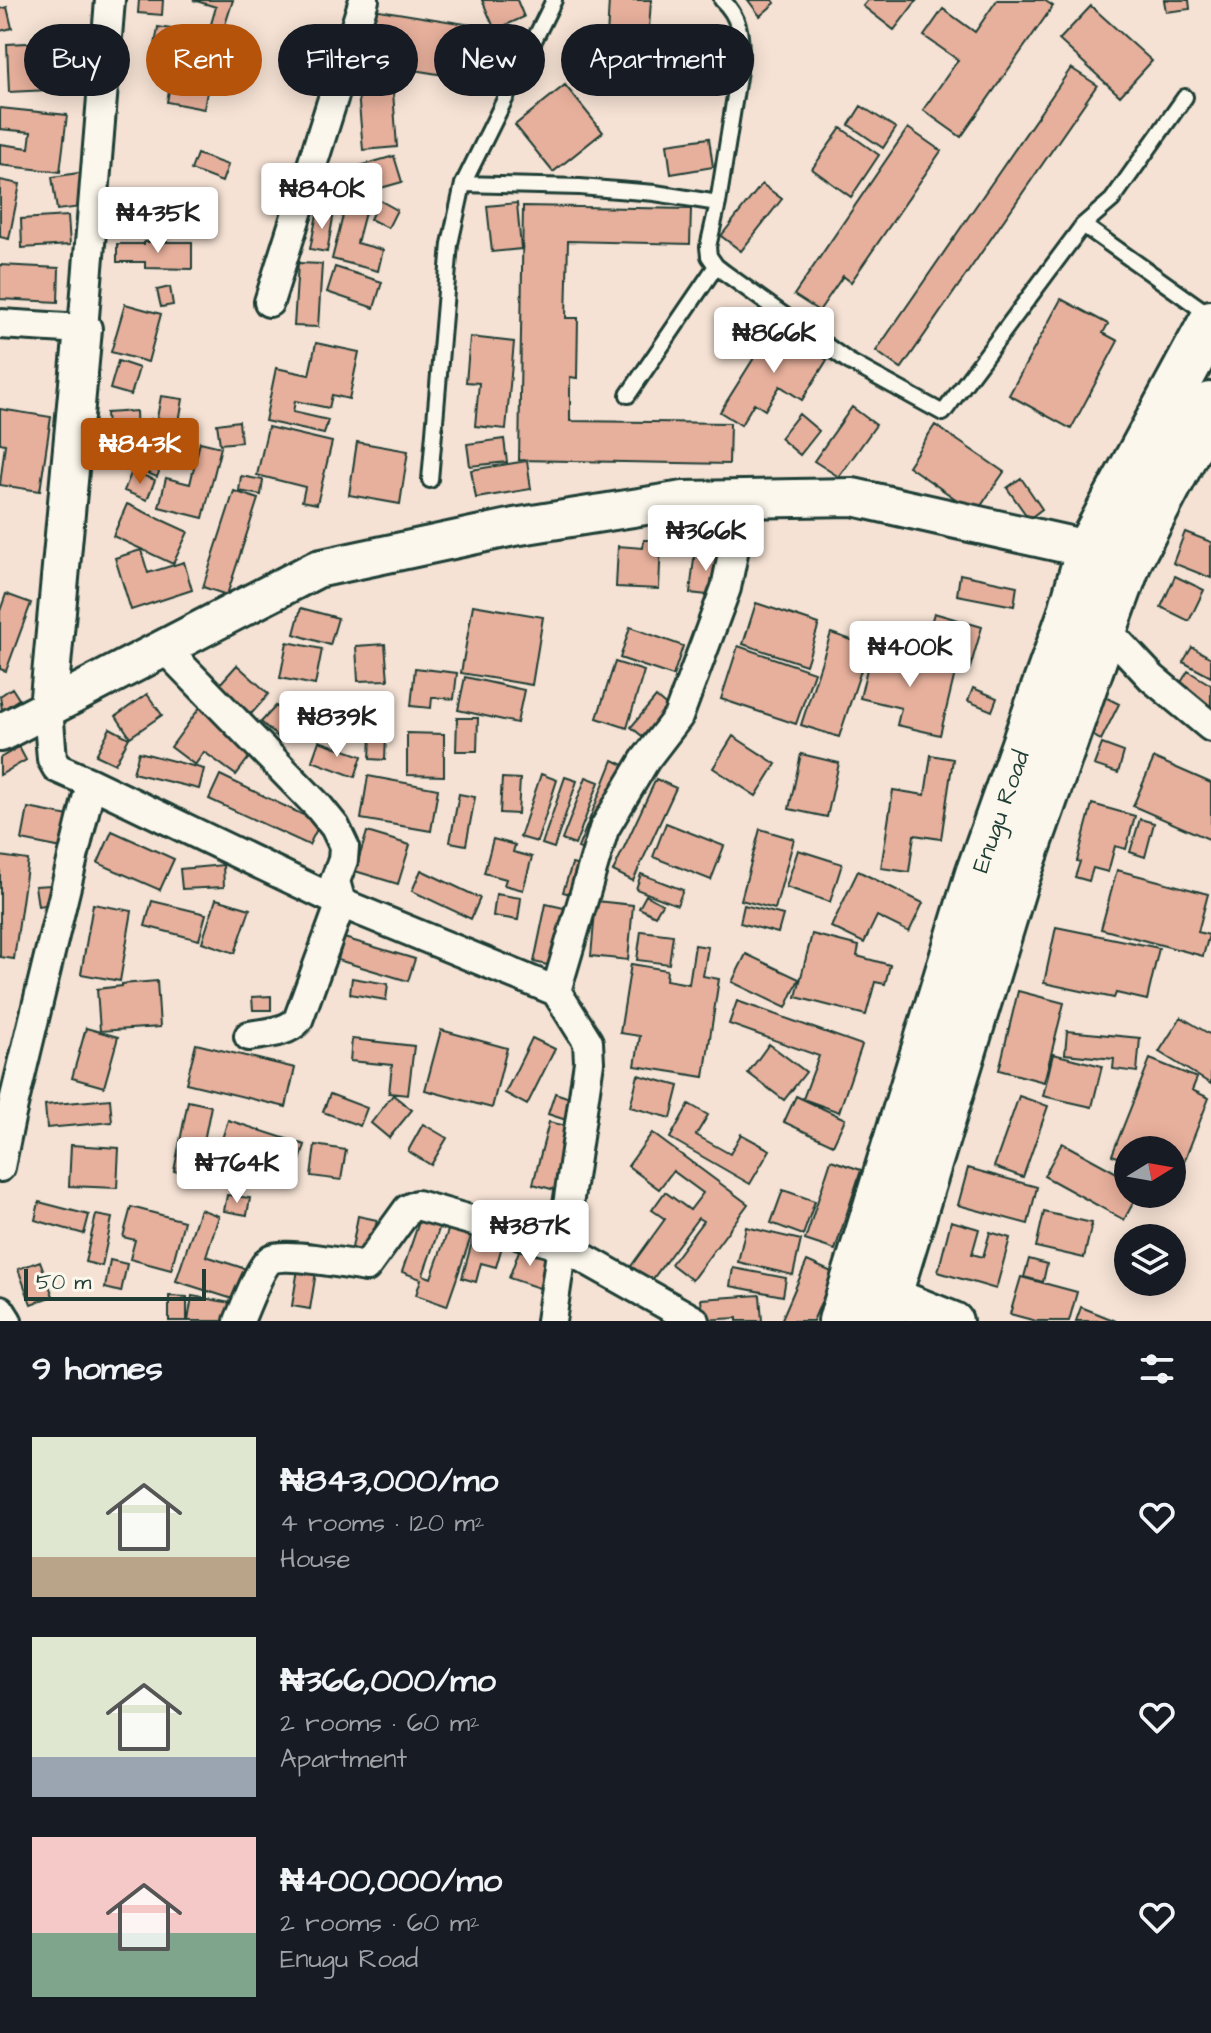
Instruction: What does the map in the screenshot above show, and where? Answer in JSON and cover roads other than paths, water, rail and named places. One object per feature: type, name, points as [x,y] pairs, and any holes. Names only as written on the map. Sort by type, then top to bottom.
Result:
[{"type":"main road","name":"Enugu Road","points":[[841,1321],[978,874],[1070,615],[1089,548],[1211,323]]},
{"type":"main road","points":[[885,1308],[1014,886],[1105,628],[1130,559],[1211,405]]},
{"type":"street","points":[[269,302],[364,0]]},
{"type":"street","points":[[105,2],[83,329],[48,708],[52,759],[57,768],[341,903],[556,991],[588,1042],[589,1062],[551,1321]]},
{"type":"street","points":[[0,324],[83,329]]},
{"type":"street","points":[[0,733],[317,569],[529,524],[683,500],[853,497],[1130,559]]},
{"type":"street","points":[[556,991],[604,829],[645,760],[678,717],[726,588],[744,499]]},
{"type":"street","points":[[1105,628],[1152,678],[1211,727]]},
{"type":"street","points":[[163,647],[318,806],[335,827],[344,846],[343,860],[335,881],[341,903],[298,1020],[286,1029],[249,1036]]},
{"type":"street","points":[[0,1167],[91,783]]},
{"type":"street","points":[[239,1321],[264,1266],[271,1259],[288,1256],[366,1267],[408,1209],[417,1205],[562,1246],[695,1321]]},
{"type":"street","points":[[885,1308],[954,1321]]},
{"type":"street","points":[[0,1310],[7,1321]]},
{"type":"lane","points":[[430,480],[450,244],[463,184],[554,0]]},
{"type":"lane","points":[[722,0],[737,20],[741,58],[708,247],[709,256],[716,266],[848,361],[943,413],[1083,225],[1112,200],[1185,97]]},
{"type":"lane","points":[[463,184],[580,187],[655,193],[718,203]]},
{"type":"lane","points":[[1083,225],[1211,316]]},
{"type":"lane","points":[[628,395],[716,266]]}]
